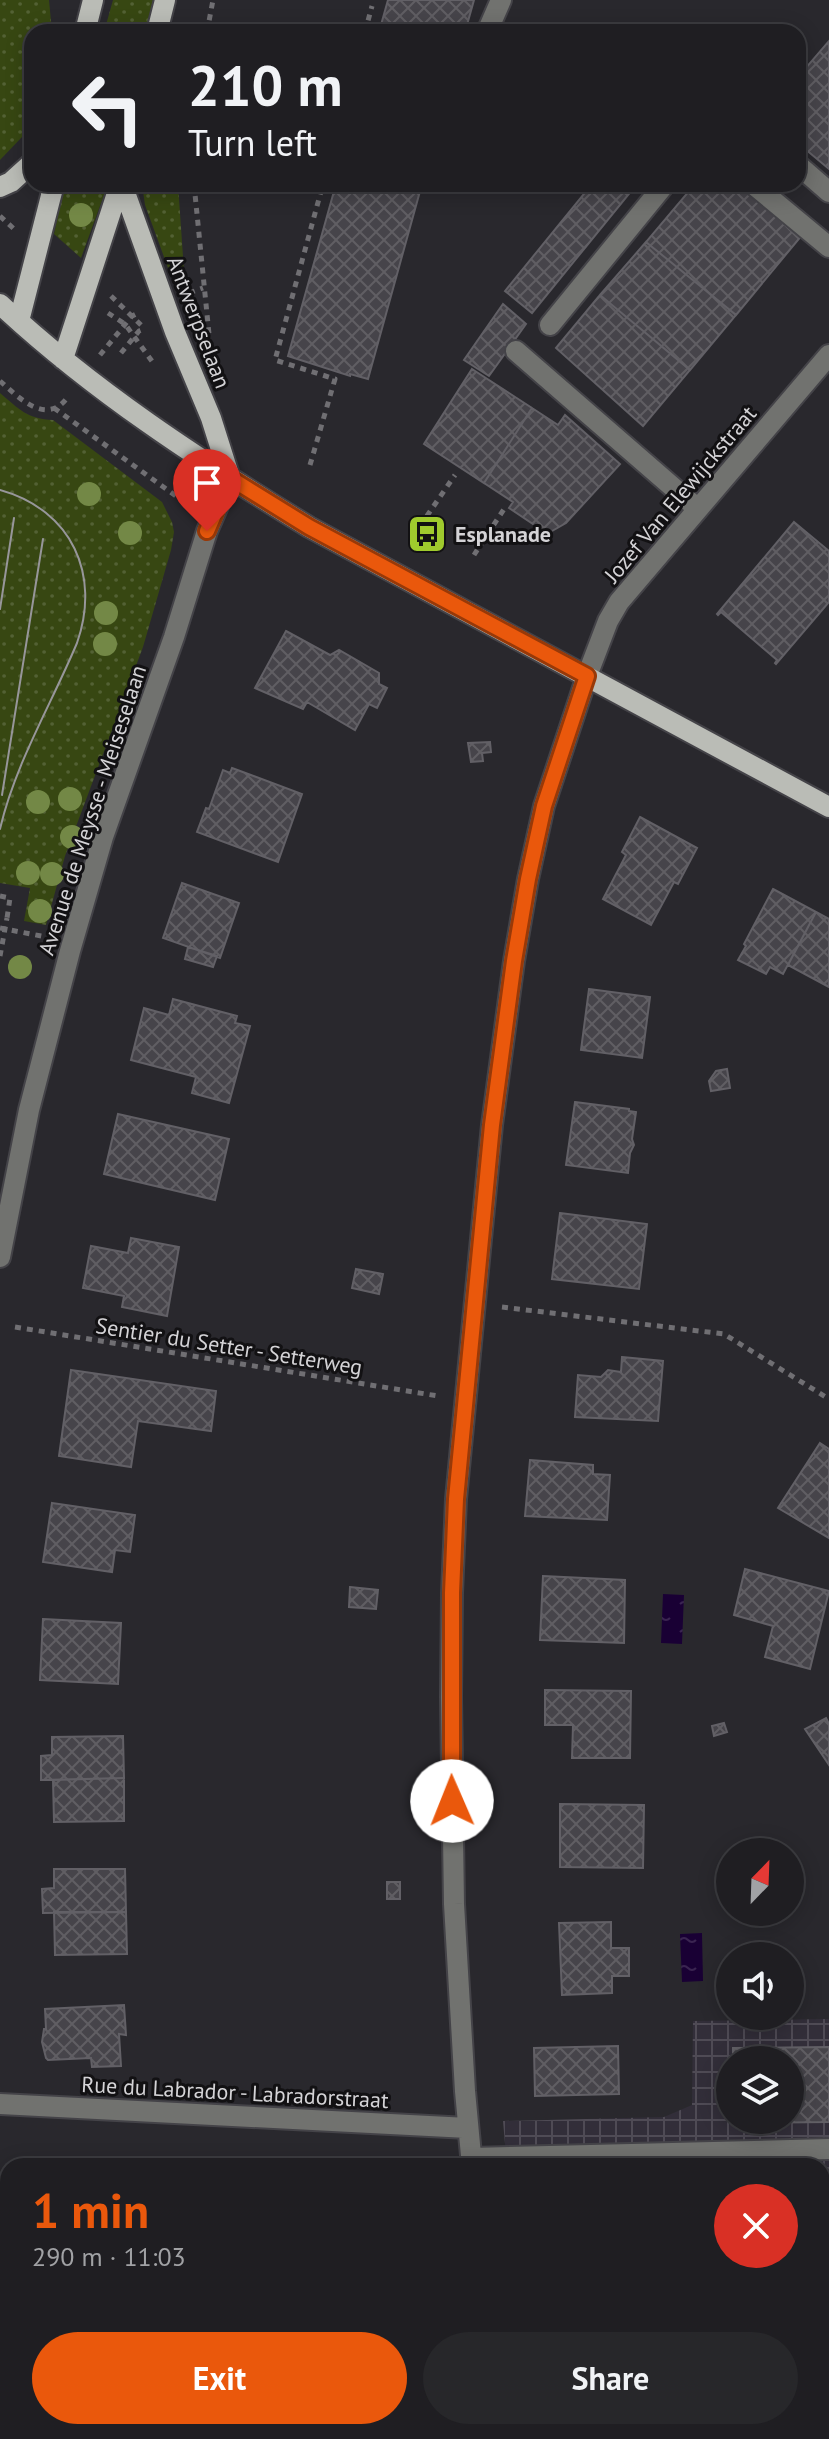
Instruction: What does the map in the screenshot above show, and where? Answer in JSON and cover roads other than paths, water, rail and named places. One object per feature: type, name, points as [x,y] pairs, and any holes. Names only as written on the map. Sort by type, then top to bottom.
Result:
[{"type":"main road","points":[[87,24],[93,0]]},
{"type":"main road","points":[[159,24],[165,0]]},
{"type":"main road","points":[[0,187],[24,170]]},
{"type":"main road","points":[[19,321],[52,192]]},
{"type":"main road","name":"Antwerpselaan","points":[[63,359],[118,192]]},
{"type":"main road","name":"Antwerpselaan","points":[[124,192],[175,332],[211,418],[230,478]]},
{"type":"main road","points":[[0,304],[96,385],[230,478],[309,527],[829,807]]},
{"type":"street","points":[[490,24],[501,0]]},
{"type":"street","points":[[806,172],[829,192]]},
{"type":"street","points":[[550,325],[658,192]]},
{"type":"street","points":[[763,192],[829,247]]},
{"type":"street","points":[[516,351],[698,509]]},
{"type":"street","name":"Jozef Van Elewijckstraat","points":[[472,2158],[453,1874],[451,1682],[456,1499],[492,1125],[528,879],[544,806],[608,621],[619,602],[829,355]]},
{"type":"street","name":"Avenue de Meysse - Meiseselaan","points":[[0,1257],[14,1178],[48,1029],[103,837],[174,637],[207,531],[230,478]]},
{"type":"street","name":"Rue du Labrador - Labradorstraat","points":[[0,2104],[468,2128]]},
{"type":"street","points":[[582,2158],[829,2149]]},
{"type":"water","points":[[663,1594],[684,1595],[682,1644],[661,1643]]},
{"type":"water","points":[[702,1933],[703,1981],[682,1982],[680,1934]]},
{"type":"tram line","points":[[0,490],[46,513],[62,529],[74,548],[82,570],[85,593],[84,618],[77,643],[24,758],[0,829]]},
{"type":"tram line","points":[[0,609],[14,518]]},
{"type":"tram line","points":[[2,795],[43,539]]},
{"type":"place","name":"Esplanade","points":[[427,534]]}]
